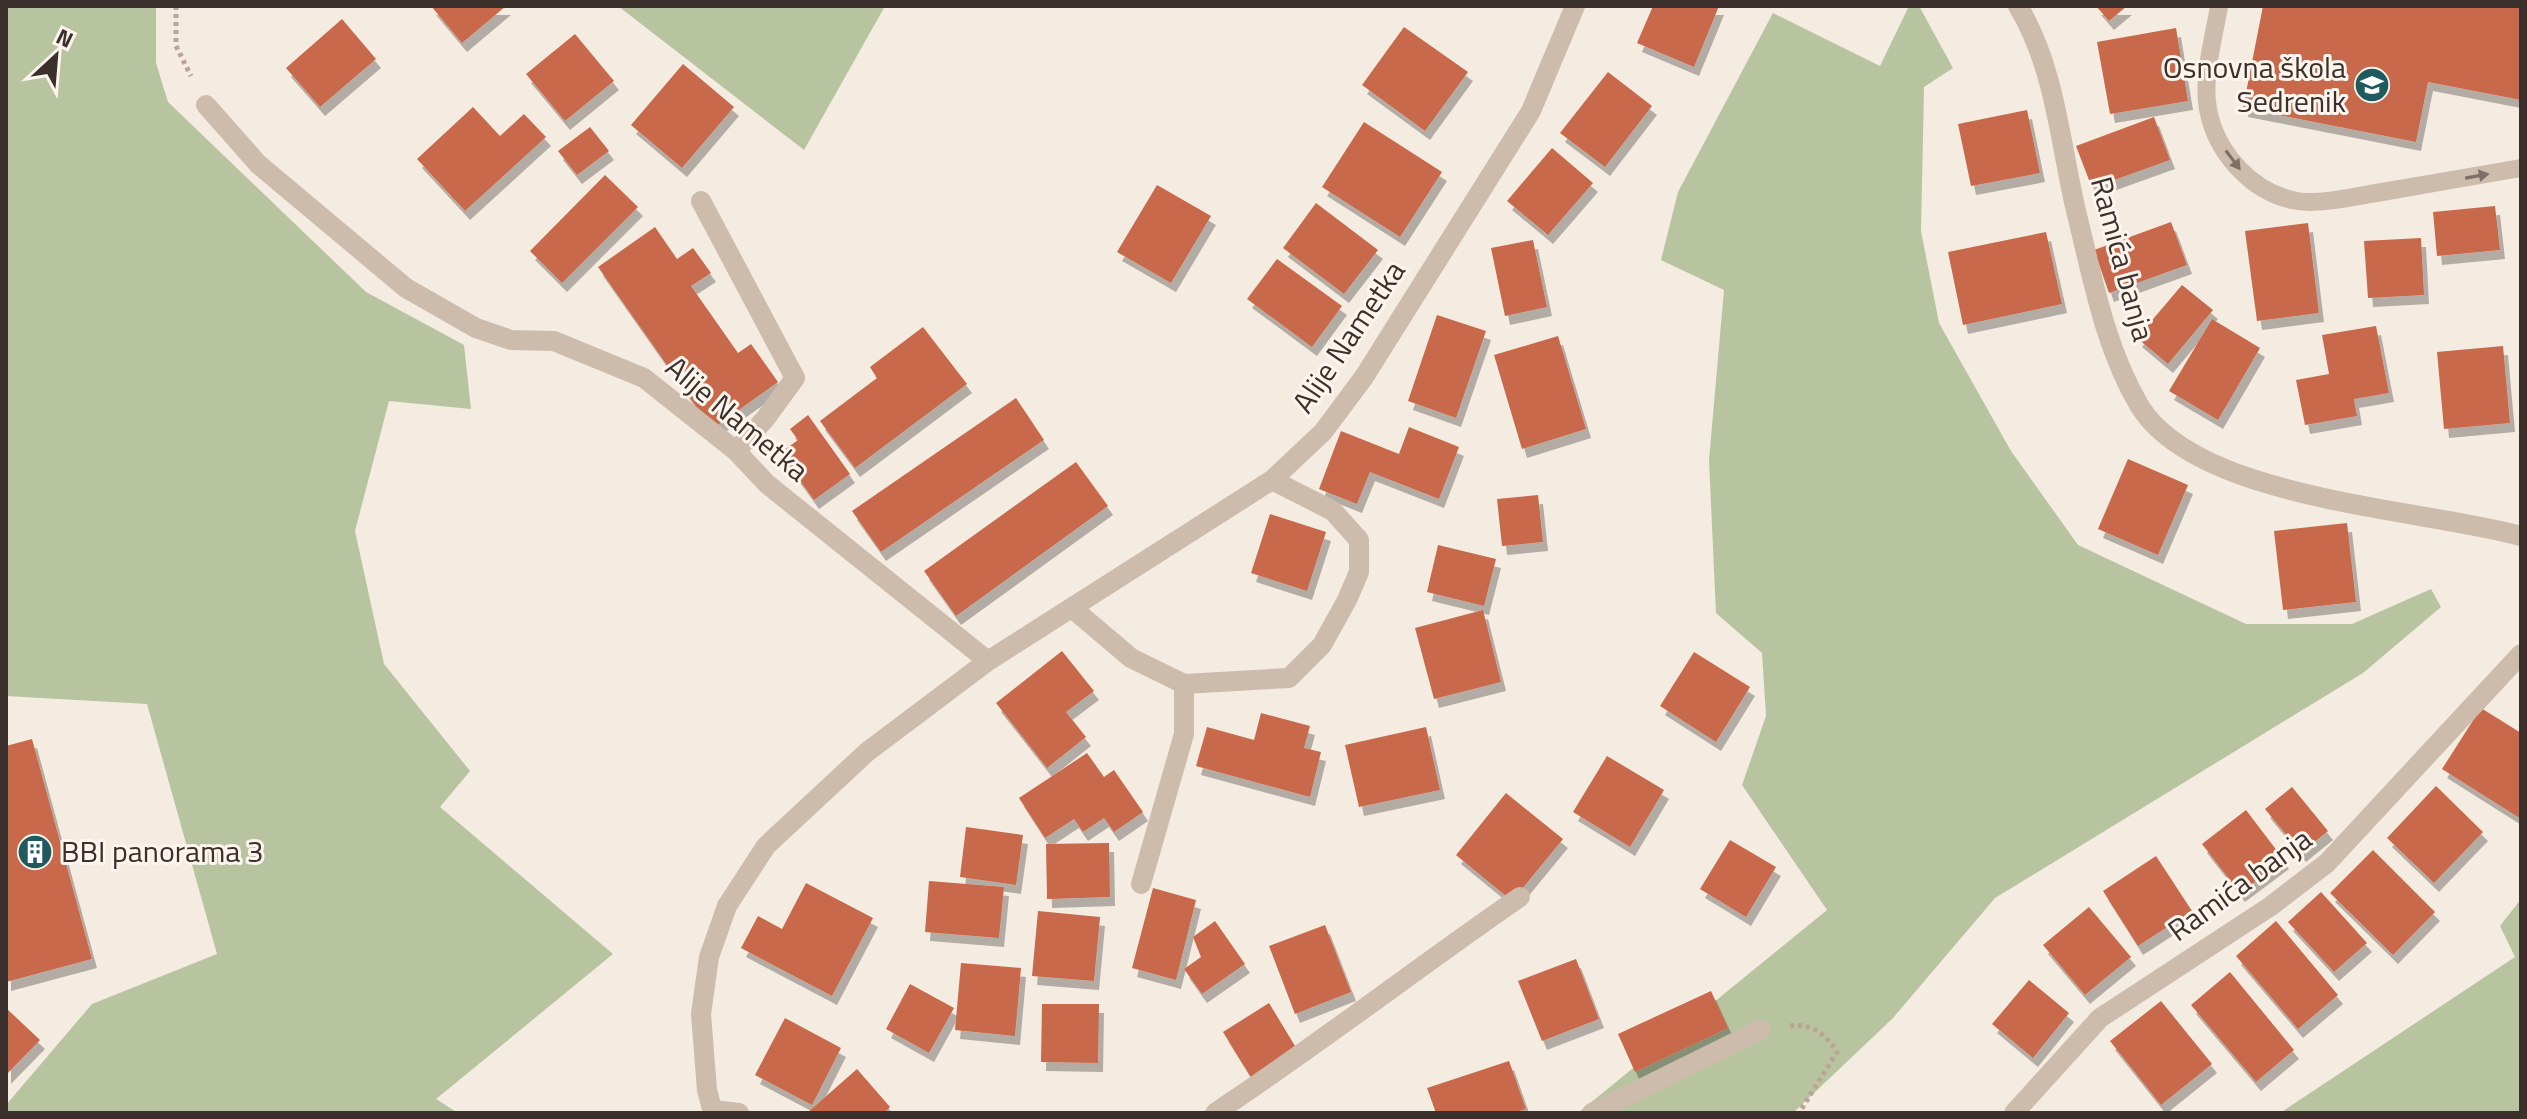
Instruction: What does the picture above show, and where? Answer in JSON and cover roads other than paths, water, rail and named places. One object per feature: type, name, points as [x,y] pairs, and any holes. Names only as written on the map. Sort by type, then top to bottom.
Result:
[{"type":"street","name":"Alije Nametka","points":[[712,1111],[707,1090],[701,1014],[709,957],[727,906],[766,846],[867,752],[988,661],[1272,480],[1323,432],[1364,377],[1531,111],[1575,6]]},
{"type":"street","name":"Ramića banja","points":[[2018,6],[2038,45],[2051,87],[2104,328],[2140,406],[2160,432],[2194,456],[2231,473],[2326,498],[2521,536]]},
{"type":"street","name":"Alije Nametka","points":[[206,105],[258,164],[406,288],[476,328],[511,340],[554,341],[644,378],[736,451],[767,484],[988,661]]},
{"type":"street","points":[[701,201],[795,378],[765,419],[736,451]]},
{"type":"street","points":[[1072,608],[1131,658],[1184,684],[1289,678],[1322,645],[1347,600],[1359,572],[1359,540],[1333,511],[1272,480]]},
{"type":"street","name":"Ramića banja","points":[[2014,1113],[2100,1018],[2271,906],[2327,863],[2521,654]]},
{"type":"street","points":[[1141,884],[1184,734],[1184,684]]},
{"type":"street","points":[[1215,1113],[1298,1058],[1520,897]]},
{"type":"street","points":[[1592,1113],[1760,1030]]},
{"type":"street","points":[[712,1111],[739,1113]]},
{"type":"lane","points":[[2219,6],[2207,87],[2208,109],[2215,133],[2228,156],[2247,178],[2272,193],[2298,201],[2348,198],[2521,168]]},
{"type":"place","name":"Osnovna škola Sedrenik","points":[[2372,85]]},
{"type":"place","name":"BBI panorama 3","points":[[35,852]]}]
